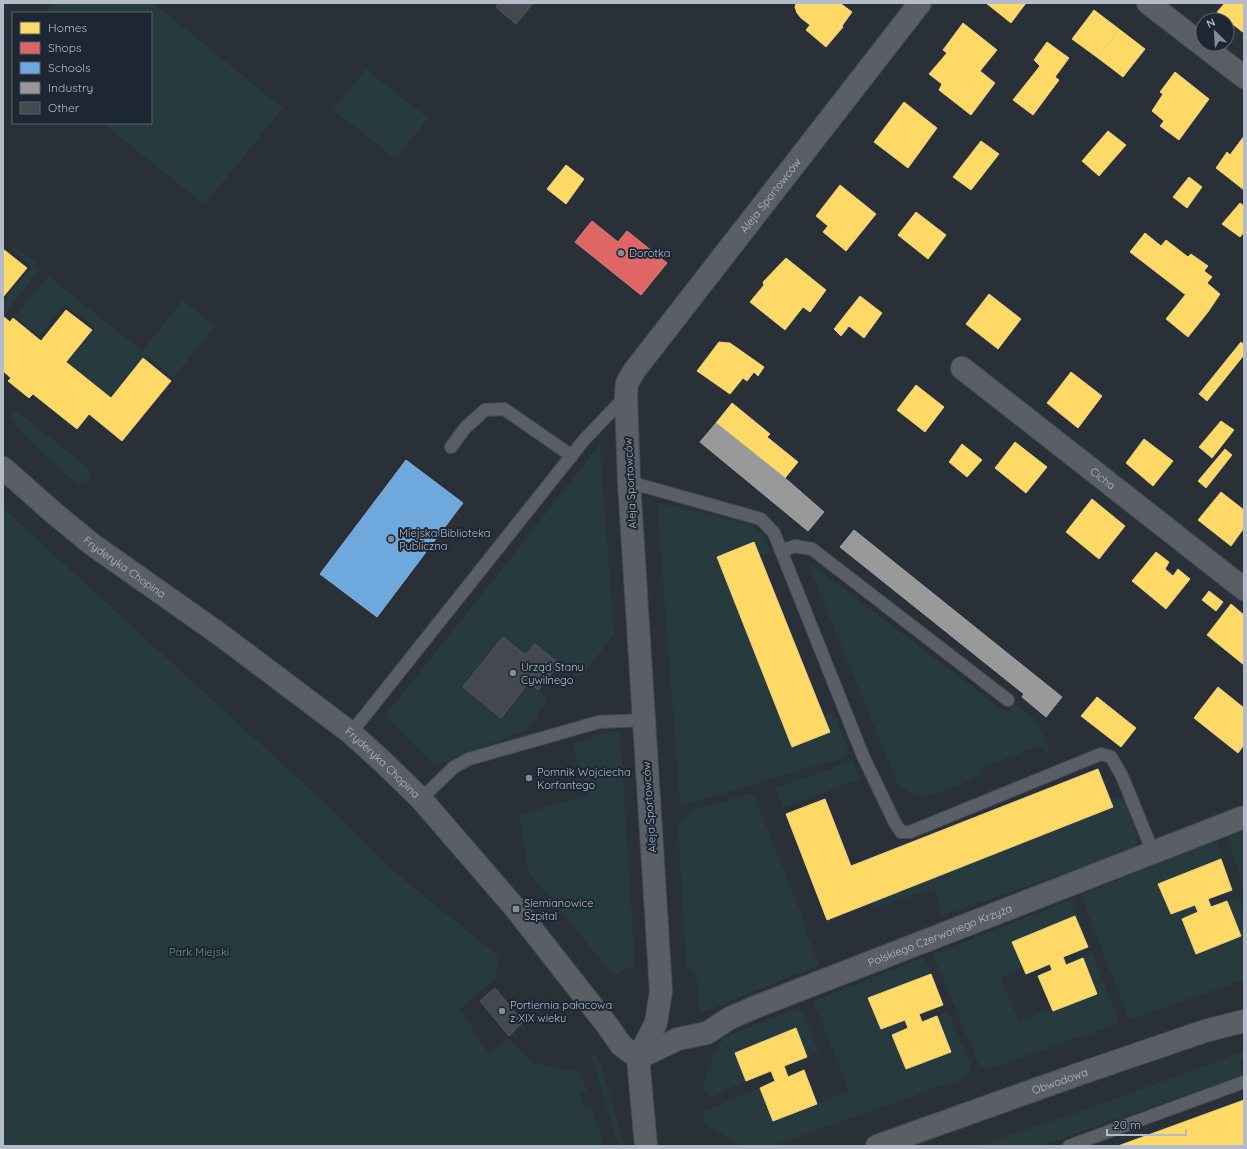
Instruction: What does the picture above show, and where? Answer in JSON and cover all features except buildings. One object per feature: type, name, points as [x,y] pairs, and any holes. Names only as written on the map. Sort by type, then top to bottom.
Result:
[{"type":"street","name":"Aleja Sportowców","points":[[638,1058],[656,1023],[661,991],[629,482],[626,395],[628,383],[634,371],[920,3]]},
{"type":"street","points":[[1148,3],[1244,77]]},
{"type":"street","name":"Cicha","points":[[962,368],[1244,589]]},
{"type":"street","name":"Fryderyka Chopina","points":[[3,468],[40,502],[93,545],[218,633],[351,733],[389,767],[421,799],[516,909],[607,1024],[621,1045],[638,1058]]},
{"type":"street","name":"Polskiego Czerwonego Krzyża","points":[[638,1058],[678,1039],[707,1033],[730,1018],[753,1008],[1244,817]]},
{"type":"street","name":"Obwodowa","points":[[877,1146],[1205,1031],[1244,1021]]},
{"type":"street","points":[[638,1058],[646,1146]]},
{"type":"lane","points":[[351,733],[584,440],[626,395]]},
{"type":"lane","points":[[451,447],[465,428],[485,410],[504,409],[572,456]]},
{"type":"lane","points":[[629,482],[761,519],[774,533],[863,756],[900,832],[910,832],[1101,754],[1111,757],[1122,776],[1153,852]]},
{"type":"lane","points":[[781,551],[795,546],[812,549],[1008,700]]},
{"type":"lane","points":[[421,799],[454,767],[469,759],[599,722],[644,720]]},
{"type":"lane","points":[[1069,1146],[1244,1082]]},
{"type":"green space","points":[[52,3],[153,3],[283,108],[204,205],[104,124],[152,124],[152,12],[45,12]]},
{"type":"green space","points":[[366,69],[428,118],[396,159],[333,110]]},
{"type":"green space","points":[[9,247],[23,253],[35,262],[34,264],[40,269],[5,313],[3,311],[3,302],[30,268],[28,266],[29,264]]},
{"type":"green space","points":[[48,276],[142,351],[183,300],[215,326],[173,378],[145,354],[110,397],[68,362],[95,328],[65,304],[39,336],[15,316]]},
{"type":"green space","points":[[16,411],[85,465],[90,473],[90,479],[85,483],[76,484],[15,425],[16,424],[11,418]]},
{"type":"green space","points":[[600,445],[614,634],[580,679],[535,644],[525,655],[503,638],[463,687],[501,718],[529,682],[548,699],[528,729],[435,766],[385,716]]},
{"type":"green space","points":[[657,502],[749,524],[764,535],[771,552],[760,556],[754,542],[717,557],[792,747],[830,732],[823,716],[833,711],[849,752],[846,757],[683,805],[680,804]]},
{"type":"green space","name":"Park Miejski","points":[[3,508],[325,803],[403,879],[498,955],[496,978],[460,1009],[489,1054],[508,1038],[532,1063],[580,1072],[587,1092],[580,1094],[584,1109],[592,1107],[604,1146],[3,1146]]},
{"type":"green space","points":[[807,561],[1008,714],[1013,703],[1037,721],[1052,757],[1039,746],[981,768],[984,773],[962,784],[925,796],[913,794],[897,783]]},
{"type":"green space","points":[[615,731],[620,732],[635,967],[624,969],[614,976],[529,873],[519,815],[588,795],[572,744]]},
{"type":"green space","points":[[853,761],[860,779],[783,808],[775,787]]},
{"type":"green space","points":[[753,793],[807,928],[806,932],[819,965],[701,1013],[698,1001],[696,975],[686,967],[678,825],[693,810]]},
{"type":"green space","points":[[1117,797],[1126,799],[1130,809],[1138,839],[1135,848],[942,916],[935,888],[874,908],[871,902],[1113,808],[1110,800]]},
{"type":"green space","points":[[1244,832],[1244,888],[1227,838]]},
{"type":"green space","points":[[1212,842],[1218,844],[1222,854],[1221,859],[1159,884],[1171,914],[1195,905],[1198,912],[1182,919],[1196,954],[1241,936],[1227,901],[1238,897],[1244,913],[1244,980],[1129,1020],[1081,895]]},
{"type":"green space","points":[[1072,899],[1077,914],[1075,916],[1012,942],[1023,969],[1001,977],[1019,1022],[1051,1009],[1053,1011],[1097,994],[1083,958],[1092,953],[1120,1023],[989,1069],[979,1065],[934,954]]},
{"type":"green space","points":[[924,957],[931,974],[869,999],[881,1029],[905,1020],[908,1028],[892,1035],[906,1069],[951,1052],[937,1016],[948,1011],[971,1065],[967,1077],[773,1146],[743,1146],[704,1124],[704,1111],[760,1088],[773,1121],[849,1091],[814,1001]]},
{"type":"green space","points":[[796,1008],[802,1012],[819,1052],[807,1057],[796,1028],[735,1053],[746,1081],[712,1097],[703,1089],[714,1055],[725,1037]]},
{"type":"green space","points":[[1244,1051],[1244,1058],[1239,1060],[1243,1075],[1041,1146],[978,1146],[1098,1105]]},
{"type":"green space","points":[[590,1053],[594,1054],[601,1064],[624,1146],[619,1146]]},
{"type":"place","name":"Dorotka","points":[[621,253]]},
{"type":"place","name":"Miejska Biblioteka Publiczna","points":[[391,539]]},
{"type":"place","name":"Urząd Stanu Cywilnego","points":[[513,673]]},
{"type":"place","name":"Pomnik Wojciecha Korfantego","points":[[529,778]]},
{"type":"place","name":"Siemianowice Szpital","points":[[516,909]]},
{"type":"place","name":"Portiernia pałacowa z XIX wieku","points":[[502,1011]]}]
